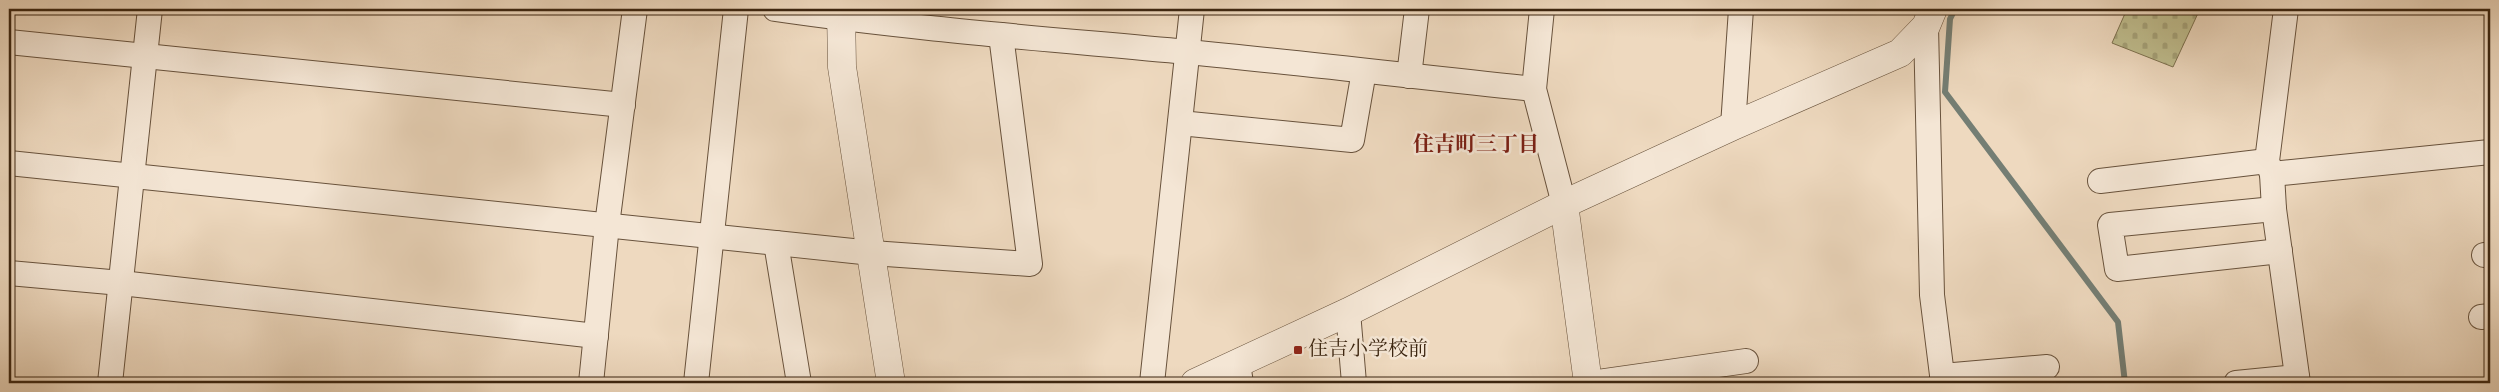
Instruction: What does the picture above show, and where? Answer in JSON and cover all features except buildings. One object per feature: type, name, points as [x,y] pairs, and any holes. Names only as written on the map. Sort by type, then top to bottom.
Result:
[{"type":"street","points":[[110,383],[150,9]]},
{"type":"street","points":[[591,383],[607,225],[635,9]]},
{"type":"street","points":[[696,383],[736,9]]},
{"type":"street","points":[[775,9],[841,14],[1000,35],[1187,52],[1534,89]]},
{"type":"street","points":[[1152,383],[1192,9]]},
{"type":"street","points":[[1409,76],[1416,9]]},
{"type":"street","points":[[1542,9],[1534,89],[1564,204],[1589,383],[1746,361]]},
{"type":"street","points":[[1733,126],[1741,9]]},
{"type":"street","points":[[2236,383],[2297,380],[2270,168],[2286,9]]},
{"type":"street","points":[[841,14],[842,67],[891,383]]},
{"type":"street","points":[[1195,383],[1239,374],[1348,312],[1564,204],[1900,52],[1929,17]]},
{"type":"street","points":[[1929,17],[1932,295],[1942,380],[2047,367]]},
{"type":"street","points":[[9,163],[872,253],[1030,264],[1000,35]]},
{"type":"street","points":[[9,42],[145,54],[623,105]]},
{"type":"street","points":[[1180,123],[1352,140],[1364,71]]},
{"type":"street","points":[[2100,181],[2490,152]]},
{"type":"street","points":[[2274,210],[2110,225],[2117,269],[2280,251]]},
{"type":"street","points":[[776,243],[799,383]]},
{"type":"street","points":[[9,273],[121,283],[596,336]]},
{"type":"street","points":[[1348,312],[1354,383]]},
{"type":"green space","points":[[2127,9],[2200,9],[2173,67],[2112,43]]},
{"type":"waterway","points":[[1955,9],[1950,19],[1945,92],[2118,322],[2125,383]]},
{"type":"place","name":"住吉小学校前","points":[[1298,350]]},
{"type":"district","name":"住吉町三丁目","points":[[1476,145]]}]
